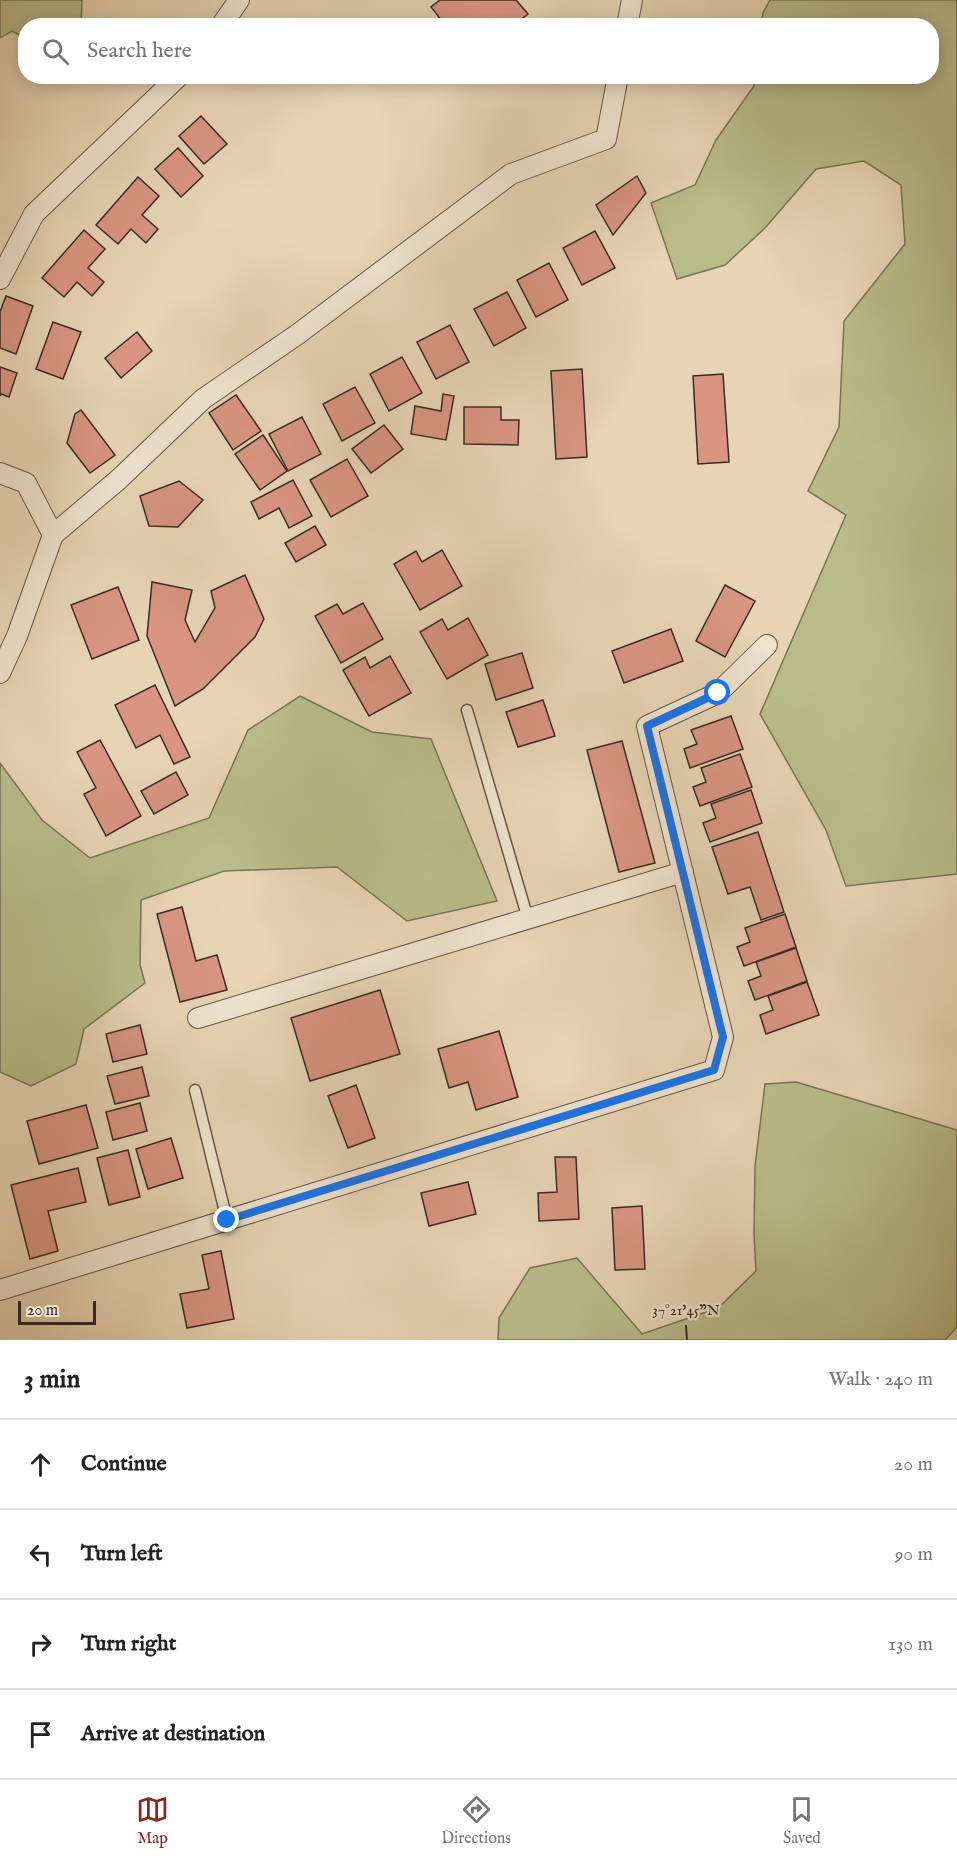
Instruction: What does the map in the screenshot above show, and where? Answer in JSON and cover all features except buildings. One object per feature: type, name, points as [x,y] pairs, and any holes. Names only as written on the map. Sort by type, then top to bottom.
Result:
[{"type":"street","points":[[227,18],[239,0]]},
{"type":"street","points":[[629,18],[632,0]]},
{"type":"street","points":[[0,279],[34,214],[171,84]]},
{"type":"street","points":[[0,673],[17,636],[53,535],[118,480],[203,399],[298,334],[511,174],[606,139],[616,84]]},
{"type":"street","points":[[0,472],[26,483],[53,535]]},
{"type":"street","points":[[0,1290],[714,1070],[723,1037],[647,726],[718,693],[767,645]]},
{"type":"street","points":[[198,1018],[683,872]]},
{"type":"lane","points":[[467,710],[528,919]]},
{"type":"lane","points":[[195,1090],[227,1220]]},
{"type":"green space","points":[[0,0],[82,0],[81,18],[18,18],[18,34],[12,31],[0,38]]},
{"type":"green space","points":[[770,0],[957,0],[957,874],[846,886],[826,830],[760,714],[846,515],[808,491],[839,427],[844,321],[905,244],[901,185],[864,161],[816,169],[765,228],[725,265],[677,279],[651,203],[695,185],[716,140],[754,84],[939,84],[939,18],[762,18]]},
{"type":"green space","points":[[300,696],[372,732],[431,739],[497,901],[407,921],[337,867],[224,871],[141,900],[140,965],[145,983],[84,1029],[76,1064],[31,1086],[0,1072],[0,763],[42,820],[90,858],[209,818],[248,730]]},
{"type":"green space","points":[[796,1082],[957,1130],[957,1327],[945,1340],[498,1340],[499,1318],[530,1268],[577,1258],[642,1334],[718,1308],[756,1271],[755,1166],[765,1084]]},
{"type":"route","points":[[227,1220],[714,1070],[723,1037],[647,726],[718,693]]}]
